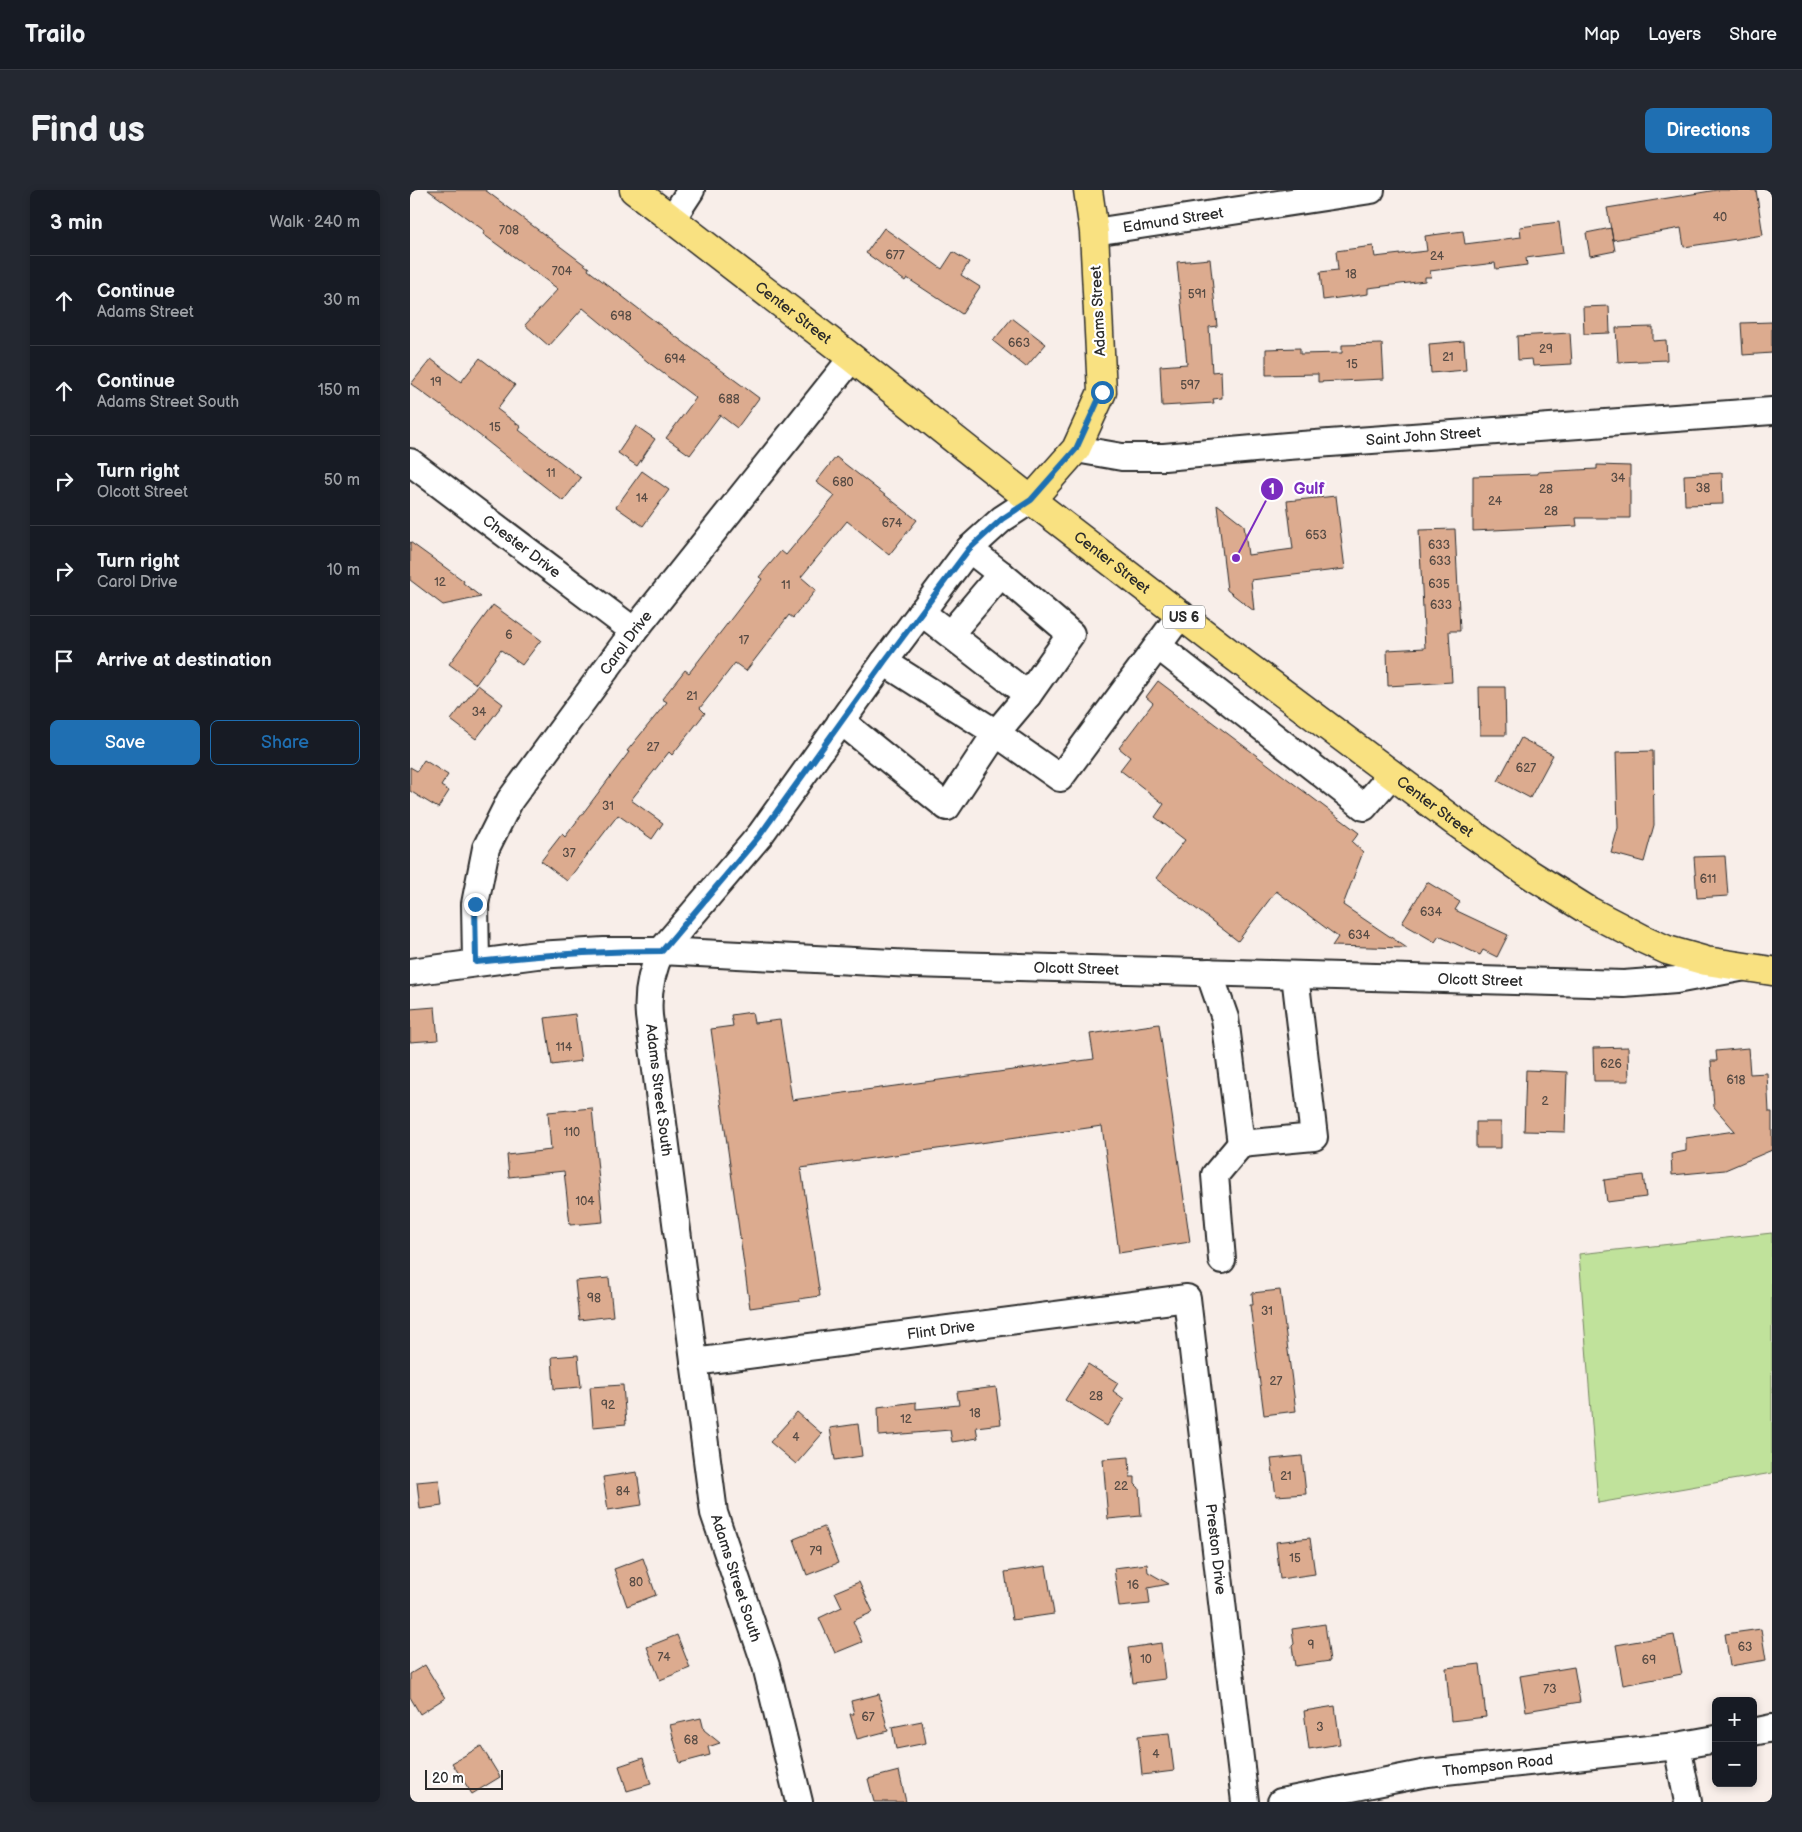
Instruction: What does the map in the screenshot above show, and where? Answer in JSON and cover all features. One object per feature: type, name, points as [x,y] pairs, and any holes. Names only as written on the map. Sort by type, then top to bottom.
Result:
[{"type":"main road","name":"Center Street","points":[[634,190],[1227,651],[1525,871],[1589,911],[1667,950],[1706,962],[1772,971]]},
{"type":"main road","name":"Adams Street","points":[[1031,500],[1076,449],[1102,392],[1094,232],[1088,190]]},
{"type":"street","points":[[672,219],[691,190]]},
{"type":"street","name":"Edmund Street","points":[[1094,232],[1371,190]]},
{"type":"street","name":"Carol Drive","points":[[476,962],[475,904],[486,848],[510,800],[634,631],[852,358]]},
{"type":"street","name":"Saint John Street","points":[[1076,449],[1122,458],[1164,458],[1288,446],[1772,411]]},
{"type":"street","name":"Chester Drive","points":[[410,462],[634,631]]},
{"type":"street","name":"Adams Street South","points":[[798,1802],[766,1666],[714,1513],[649,1016],[648,999],[650,983],[653,968],[662,951],[760,835],[920,612],[969,549],[1002,519],[1031,500]]},
{"type":"street","points":[[841,721],[947,807],[996,733],[1028,695],[1071,634],[969,549]]},
{"type":"street","points":[[950,634],[1001,574]]},
{"type":"street","points":[[920,612],[1028,695]]},
{"type":"street","points":[[884,662],[996,733],[1060,778],[1180,614]]},
{"type":"street","points":[[1158,646],[1364,807],[1392,774]]},
{"type":"street","name":"Olcott Street","points":[[410,972],[537,955],[604,951],[662,951],[913,964],[1624,984],[1676,980],[1743,968]]},
{"type":"street","points":[[1209,972],[1225,1018],[1241,1144]]},
{"type":"street","points":[[1222,1260],[1215,1175],[1241,1144],[1314,1137],[1294,975]]},
{"type":"street","name":"Flint Drive","points":[[694,1362],[1187,1298]]},
{"type":"street","name":"Preston Drive","points":[[1187,1298],[1245,1802]]},
{"type":"street","points":[[1757,1731],[1772,1728]]},
{"type":"street","name":"Thompson Road","points":[[1281,1802],[1427,1773],[1677,1746],[1712,1740]]},
{"type":"street","points":[[1677,1746],[1688,1802]]},
{"type":"green space","points":[[1772,1233],[1772,1473],[1598,1503],[1579,1254]]},
{"type":"building","points":[[428,190],[485,190],[589,268],[588,270],[648,316],[759,398],[737,428],[720,415],[690,455],[666,438],[696,398],[648,362],[583,308],[549,346],[525,325],[558,289],[483,234],[485,231]]},
{"type":"building","points":[[1717,190],[1756,190],[1763,235],[1684,247],[1681,228],[1613,240],[1607,208]]},
{"type":"building","points":[[1559,222],[1563,253],[1526,258],[1527,265],[1496,269],[1495,263],[1430,271],[1431,277],[1425,277],[1425,281],[1368,288],[1368,294],[1323,300],[1320,272],[1338,270],[1336,251],[1373,246],[1375,257],[1427,251],[1425,236],[1463,231],[1465,244],[1521,237],[1520,227]]},
{"type":"building","points":[[884,228],[942,269],[953,252],[969,262],[961,275],[980,287],[962,314],[907,278],[905,281],[866,253]]},
{"type":"building","points":[[1611,228],[1615,251],[1590,256],[1586,233]]},
{"type":"building","points":[[1210,259],[1217,326],[1209,327],[1212,372],[1221,371],[1222,398],[1213,399],[1214,403],[1162,406],[1160,366],[1187,364],[1177,262]]},
{"type":"building","points":[[1609,306],[1610,333],[1584,334],[1583,307]]},
{"type":"building","points":[[1012,318],[1046,344],[1026,367],[993,341]]},
{"type":"building","points":[[1772,322],[1772,353],[1743,355],[1741,323]]},
{"type":"building","points":[[1653,327],[1653,341],[1666,340],[1667,360],[1618,362],[1616,328]]},
{"type":"building","points":[[1570,333],[1572,364],[1533,366],[1532,359],[1518,360],[1517,336]]},
{"type":"building","points":[[1464,341],[1466,370],[1431,373],[1429,344]]},
{"type":"building","points":[[1382,344],[1384,379],[1318,382],[1318,374],[1266,375],[1266,349],[1300,348],[1300,354],[1342,353],[1342,345]]},
{"type":"building","points":[[480,358],[515,385],[497,409],[521,427],[519,430],[581,478],[563,501],[441,405],[411,384],[431,359],[461,382]]},
{"type":"building","points":[[636,426],[655,439],[637,466],[618,453]]},
{"type":"building","points":[[836,457],[917,520],[889,555],[847,521],[801,577],[816,590],[793,618],[789,615],[746,671],[735,663],[700,708],[705,713],[672,755],[669,752],[631,800],[663,823],[652,839],[618,815],[567,881],[541,861],[562,834],[565,837],[629,752],[627,751],[667,702],[662,699],[685,670],[689,673],[762,579],[759,577],[781,551],[786,555],[835,496],[816,482]]},
{"type":"building","points":[[1597,465],[1630,466],[1630,518],[1576,518],[1577,526],[1473,531],[1473,476],[1538,474],[1538,472],[1597,469]]},
{"type":"building","points":[[642,471],[669,490],[643,526],[616,507]]},
{"type":"building","points":[[1722,473],[1723,504],[1685,505],[1684,475]]},
{"type":"building","points":[[1336,496],[1345,569],[1251,580],[1254,611],[1227,590],[1217,504],[1244,525],[1248,555],[1293,549],[1287,501]]},
{"type":"building","points":[[1455,529],[1460,631],[1449,631],[1452,682],[1388,686],[1387,650],[1425,648],[1419,530]]},
{"type":"building","points":[[410,542],[464,581],[463,583],[481,597],[443,605],[410,580]]},
{"type":"building","points":[[493,605],[541,640],[522,665],[501,650],[476,684],[449,664]]},
{"type":"building","points":[[1158,681],[1359,833],[1352,842],[1363,852],[1343,905],[1407,948],[1332,946],[1338,937],[1276,891],[1238,941],[1156,878],[1185,840],[1155,817],[1164,804],[1120,770],[1130,757],[1119,748],[1153,703],[1146,697]]},
{"type":"building","points":[[478,685],[503,704],[476,739],[451,720]]},
{"type":"building","points":[[1479,687],[1505,687],[1506,735],[1480,735]]},
{"type":"building","points":[[1521,738],[1553,755],[1530,798],[1498,781]]},
{"type":"building","points":[[1653,751],[1654,825],[1644,862],[1611,853],[1618,828],[1616,752]]},
{"type":"building","points":[[424,760],[448,775],[441,786],[449,791],[438,808],[410,791],[410,767],[417,771]]},
{"type":"building","points":[[1725,856],[1728,896],[1697,898],[1694,857]]},
{"type":"building","points":[[1427,882],[1460,902],[1455,910],[1508,935],[1497,957],[1483,950],[1480,955],[1439,936],[1435,942],[1402,923]]},
{"type":"building","points":[[435,1007],[438,1040],[410,1042],[410,1009]]},
{"type":"building","points":[[752,1012],[754,1023],[780,1020],[792,1100],[1094,1059],[1090,1034],[1159,1024],[1190,1242],[1119,1253],[1102,1126],[801,1168],[820,1296],[799,1299],[800,1301],[750,1308],[711,1029],[733,1026],[731,1015]]},
{"type":"building","points":[[575,1014],[581,1061],[552,1065],[545,1018]]},
{"type":"building","points":[[1628,1047],[1629,1081],[1594,1081],[1593,1048]]},
{"type":"building","points":[[1748,1048],[1750,1074],[1767,1073],[1769,1112],[1772,1112],[1772,1150],[1725,1170],[1672,1175],[1671,1154],[1686,1151],[1686,1138],[1735,1131],[1714,1107],[1711,1061],[1717,1061],[1716,1051]]},
{"type":"building","points":[[1526,1070],[1567,1072],[1565,1132],[1524,1131]]},
{"type":"building","points":[[592,1108],[603,1222],[570,1225],[564,1171],[509,1177],[507,1155],[551,1150],[548,1112]]},
{"type":"building","points":[[1476,1122],[1501,1122],[1501,1148],[1476,1148]]},
{"type":"building","points":[[1643,1175],[1646,1197],[1607,1202],[1604,1180]]},
{"type":"building","points":[[609,1278],[613,1316],[579,1320],[575,1281]]},
{"type":"building","points":[[1280,1290],[1296,1411],[1264,1415],[1250,1305],[1253,1305],[1252,1293]]},
{"type":"building","points":[[578,1355],[581,1387],[554,1389],[552,1357]]},
{"type":"building","points":[[1088,1364],[1118,1383],[1113,1391],[1124,1399],[1107,1426],[1065,1400]]},
{"type":"building","points":[[623,1385],[626,1424],[593,1427],[590,1387]]},
{"type":"building","points":[[996,1387],[1001,1424],[976,1427],[978,1438],[952,1442],[950,1430],[879,1436],[878,1407],[916,1402],[916,1409],[959,1405],[957,1392]]},
{"type":"building","points":[[797,1412],[822,1434],[796,1464],[770,1442]]},
{"type":"building","points":[[858,1424],[862,1456],[835,1460],[830,1428]]},
{"type":"building","points":[[1302,1456],[1306,1494],[1276,1496],[1271,1459]]},
{"type":"building","points":[[1129,1457],[1130,1477],[1135,1477],[1135,1484],[1139,1488],[1141,1516],[1108,1519],[1103,1459]]},
{"type":"building","points":[[637,1472],[642,1505],[608,1510],[603,1477]]},
{"type":"building","points":[[439,1480],[442,1506],[420,1509],[417,1482]]},
{"type":"building","points":[[824,1527],[838,1563],[807,1575],[794,1539]]},
{"type":"building","points":[[1310,1538],[1315,1574],[1280,1579],[1276,1542]]},
{"type":"building","points":[[643,1558],[656,1595],[627,1606],[614,1569]]},
{"type":"building","points":[[1147,1564],[1148,1572],[1169,1584],[1148,1588],[1150,1604],[1119,1607],[1114,1568]]},
{"type":"building","points":[[1046,1566],[1054,1614],[1012,1620],[1005,1572]]},
{"type":"building","points":[[859,1582],[873,1612],[853,1621],[862,1642],[835,1653],[819,1618],[842,1607],[835,1592]]},
{"type":"building","points":[[1325,1624],[1330,1661],[1295,1666],[1292,1629]]},
{"type":"building","points":[[1761,1629],[1766,1660],[1730,1666],[1725,1634]]},
{"type":"building","points":[[677,1635],[690,1668],[660,1680],[647,1647]]},
{"type":"building","points":[[1674,1635],[1682,1674],[1623,1685],[1616,1645]]},
{"type":"building","points":[[1161,1643],[1165,1679],[1133,1683],[1128,1648]]},
{"type":"building","points":[[1480,1664],[1486,1717],[1451,1721],[1446,1668]]},
{"type":"building","points":[[425,1665],[445,1698],[420,1714],[410,1697],[410,1674]]},
{"type":"building","points":[[1574,1667],[1580,1702],[1526,1711],[1520,1676]]},
{"type":"building","points":[[879,1694],[888,1731],[857,1739],[850,1714],[854,1714],[851,1701]]},
{"type":"building","points":[[1335,1706],[1340,1744],[1309,1749],[1304,1711]]},
{"type":"building","points":[[701,1718],[704,1730],[720,1743],[708,1747],[710,1755],[680,1763],[670,1725]]},
{"type":"building","points":[[922,1721],[926,1743],[896,1749],[892,1727]]},
{"type":"building","points":[[1169,1733],[1174,1771],[1142,1775],[1138,1736]]},
{"type":"building","points":[[481,1746],[500,1777],[472,1794],[452,1763]]},
{"type":"building","points":[[643,1758],[651,1784],[627,1791],[619,1766]]},
{"type":"building","points":[[899,1771],[906,1802],[874,1802],[868,1779]]},
{"type":"place","name":"Gulf","points":[[1236,558]]},
{"type":"route","points":[[475,904],[476,962],[537,955],[604,951],[662,951],[760,835],[920,612],[969,549],[1002,519],[1031,500],[1076,449],[1102,392]]}]
